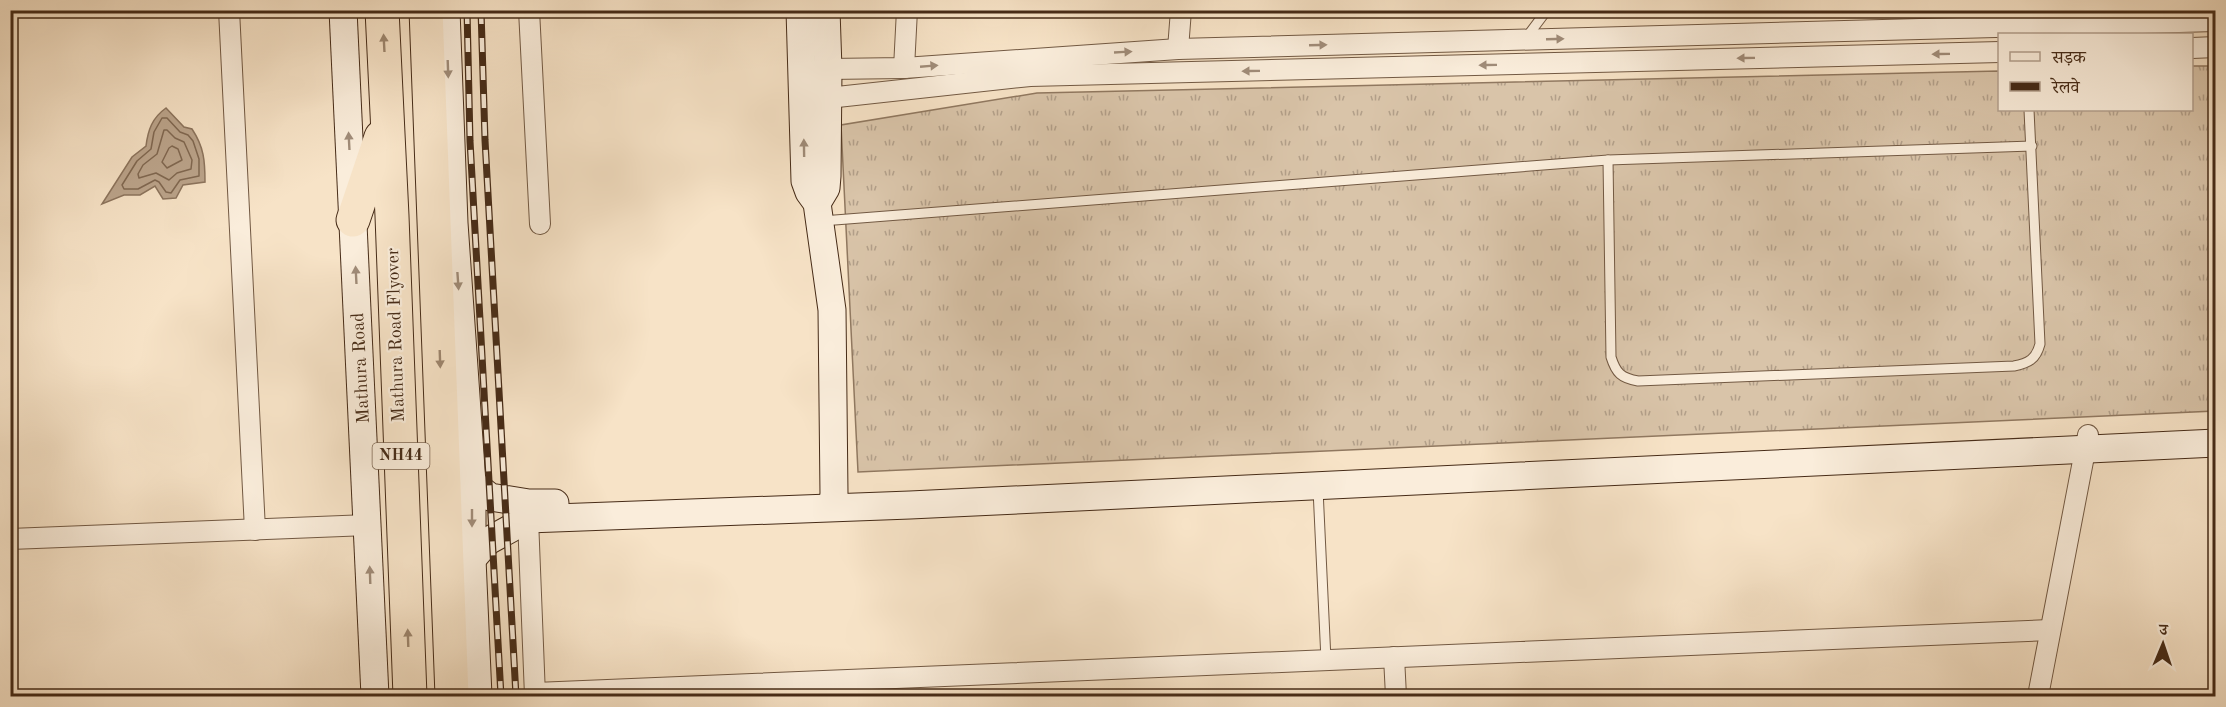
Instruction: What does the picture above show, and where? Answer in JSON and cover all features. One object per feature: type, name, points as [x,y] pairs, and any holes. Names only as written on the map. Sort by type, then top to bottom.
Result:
[{"type":"highway","name":"NH44","points":[[382,10],[387,118]]},
{"type":"highway","points":[[426,10],[432,160],[445,231]]},
{"type":"highway","points":[[353,220],[387,118]]},
{"type":"highway","name":"Mathura Road Flyover","points":[[387,118],[410,696]]},
{"type":"highway","name":"NH44","points":[[445,231],[452,696]]},
{"type":"street","points":[[230,10],[255,530]]},
{"type":"street","name":"Mathura Road","points":[[343,10],[375,696]]},
{"type":"street","points":[[446,10],[445,231],[472,483],[472,559],[478,696]]},
{"type":"street","points":[[529,10],[540,224]]},
{"type":"street","points":[[800,10],[805,181],[818,213],[832,310],[833,501]]},
{"type":"street","points":[[818,213],[826,188],[827,176],[826,10]]},
{"type":"street","points":[[904,68],[906,10]]},
{"type":"street","points":[[1178,49],[1181,10]]},
{"type":"street","points":[[828,69],[904,68],[1178,49],[1525,40],[1984,19],[2216,21]]},
{"type":"street","points":[[2193,48],[2216,47]]},
{"type":"street","points":[[828,98],[1030,76],[1998,52]]},
{"type":"street","points":[[472,483],[490,497],[529,503],[833,501],[1318,485],[2086,441],[2216,430]]},
{"type":"street","points":[[2038,696],[2086,441]]},
{"type":"street","points":[[472,559],[488,541],[528,519],[833,501],[2086,441],[2216,443]]},
{"type":"street","points":[[528,519],[535,695],[2050,630]]},
{"type":"street","points":[[10,539],[368,525]]},
{"type":"street","points":[[1394,657],[1396,696]]},
{"type":"lane","points":[[1525,40],[1547,10]]},
{"type":"lane","points":[[1608,160],[1611,357],[1616,371],[1625,379],[1638,381],[2002,366],[2027,363],[2037,356],[2040,344],[2029,111]]},
{"type":"lane","points":[[818,213],[1608,160],[2032,146]]},
{"type":"lane","points":[[1318,485],[1326,660]]},
{"type":"green space","points":[[2193,66],[2215,66],[2215,411],[858,472],[841,125],[1037,93],[1998,71],[1998,111],[2193,111]]},
{"type":"water","points":[[166,108],[184,127],[192,129],[196,136],[203,154],[205,182],[183,185],[176,198],[163,199],[155,186],[140,195],[124,195],[102,204],[132,157],[146,146],[151,125]]},
{"type":"railway","points":[[467,10],[470,141],[501,696]]},
{"type":"railway","points":[[481,10],[485,140],[516,696]]}]
